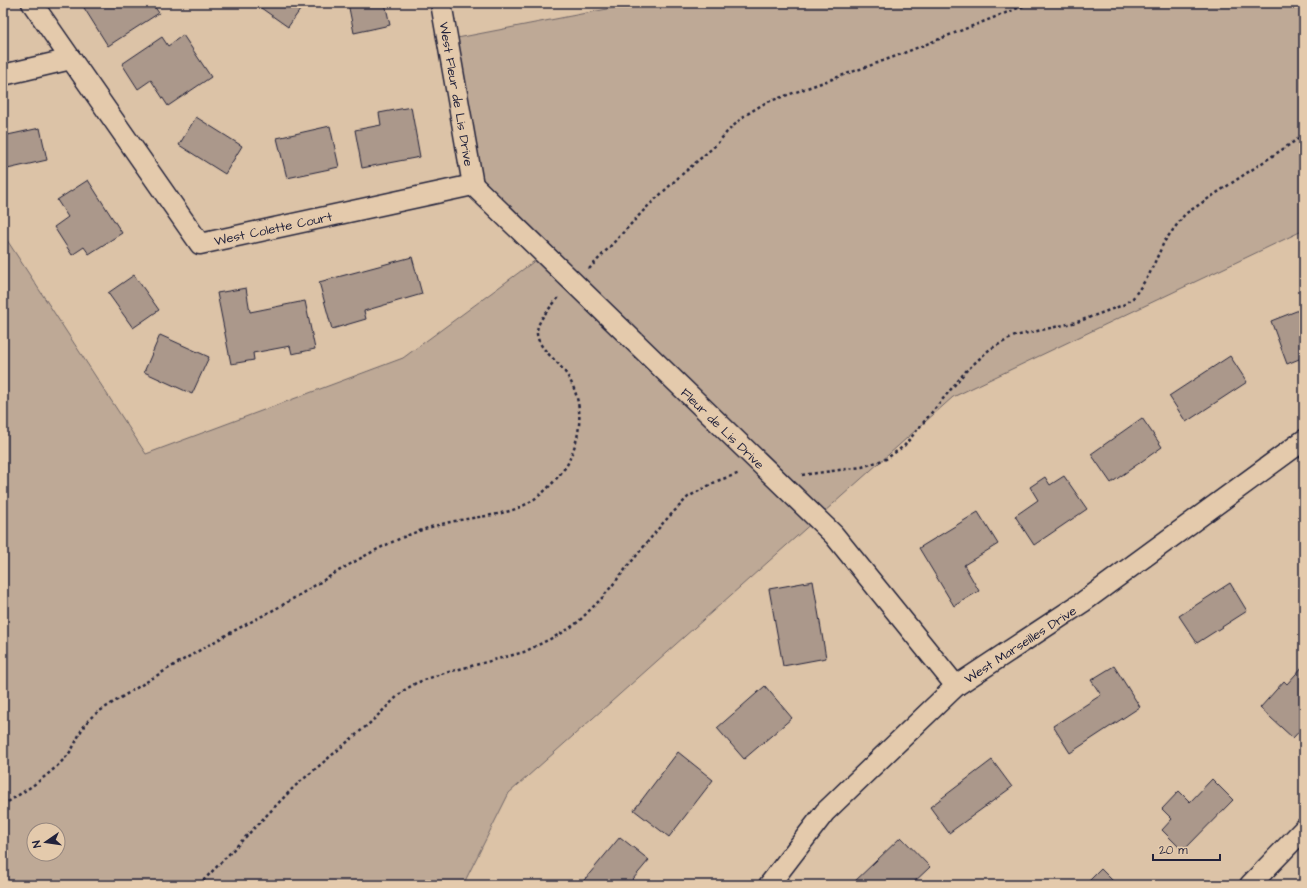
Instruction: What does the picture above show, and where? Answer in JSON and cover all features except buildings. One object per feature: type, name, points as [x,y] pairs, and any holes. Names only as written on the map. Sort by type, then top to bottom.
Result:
[{"type":"street","name":"West Colette Court","points":[[32,3],[200,244],[473,185]]},
{"type":"street","name":"West Fleur de Lis Drive","points":[[441,3],[473,185]]},
{"type":"street","points":[[3,75],[71,59]]},
{"type":"street","name":"Fleur de Lis Drive","points":[[473,185],[834,535],[956,686]]},
{"type":"street","name":"West Marseilles Drive","points":[[769,885],[825,812],[956,686],[1083,602],[1304,440]]},
{"type":"street","points":[[1250,885],[1304,829]]},
{"type":"path","points":[[3,805],[52,771],[68,756],[86,721],[195,652],[279,606],[350,563],[382,547],[432,527],[514,511],[536,500],[552,486],[566,467],[576,442],[580,421],[579,405],[572,383],[562,367],[547,352],[539,340],[537,331],[540,323],[558,298],[646,208],[716,145],[744,116],[765,103],[891,58],[1031,3]]},
{"type":"path","points":[[199,885],[294,786],[364,727],[403,691],[416,683],[441,674],[524,652],[564,632],[578,622],[602,598],[663,523],[688,497],[717,481],[746,471],[794,475],[862,467],[886,459],[904,446],[952,386],[978,358],[1015,336],[1077,322],[1122,305],[1133,298],[1149,275],[1164,242],[1185,214],[1304,135]]},
{"type":"shaded area","points":[[638,3],[1304,3],[1304,230],[953,397],[509,793],[463,885],[3,885],[3,234],[146,454],[403,358],[544,254],[473,185],[447,40]]}]
